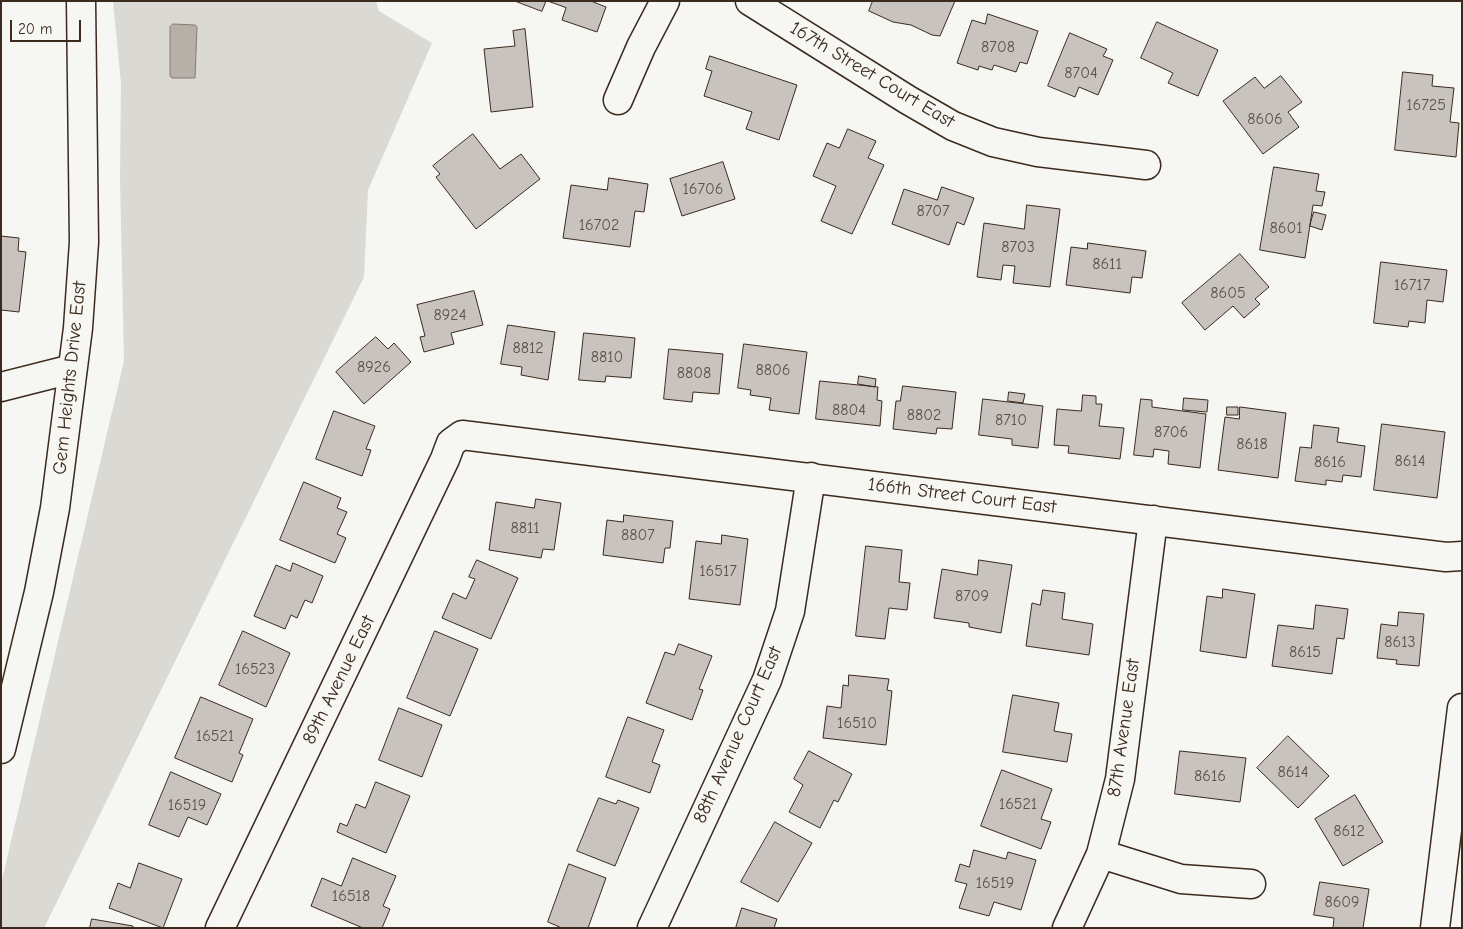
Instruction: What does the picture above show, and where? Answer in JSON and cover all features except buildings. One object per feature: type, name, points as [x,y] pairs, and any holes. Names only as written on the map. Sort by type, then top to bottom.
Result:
[{"type":"street","name":"Gem Heights Drive East","points":[[1,749],[39,592],[55,508],[72,369],[84,242],[81,1]]},
{"type":"street","points":[[618,100],[641,47],[665,1]]},
{"type":"street","name":"167th Street Court East","points":[[750,1],[953,126],[993,142],[1038,152],[1146,166]]},
{"type":"street","points":[[1,387],[72,369]]},
{"type":"street","name":"166th Street Court East","points":[[462,435],[811,476],[1446,556],[1462,556]]},
{"type":"street","name":"89th Avenue East","points":[[220,928],[451,443],[462,435]]},
{"type":"street","name":"88th Avenue Court East","points":[[652,928],[767,680],[790,612],[811,476]]},
{"type":"street","name":"87th Avenue East","points":[[1066,928],[1100,854],[1120,780],[1153,520]]},
{"type":"street","points":[[1435,928],[1453,845],[1461,715]]},
{"type":"street","points":[[1100,854],[1181,879],[1251,884]]},
{"type":"shaded area","points":[[113,1],[376,1],[379,11],[432,43],[368,190],[364,277],[44,928],[1,928],[1,884],[124,361],[120,178],[121,83]]},
{"type":"shaded area","points":[[173,24],[195,25],[197,27],[195,78],[172,78],[170,76],[170,27]]}]
